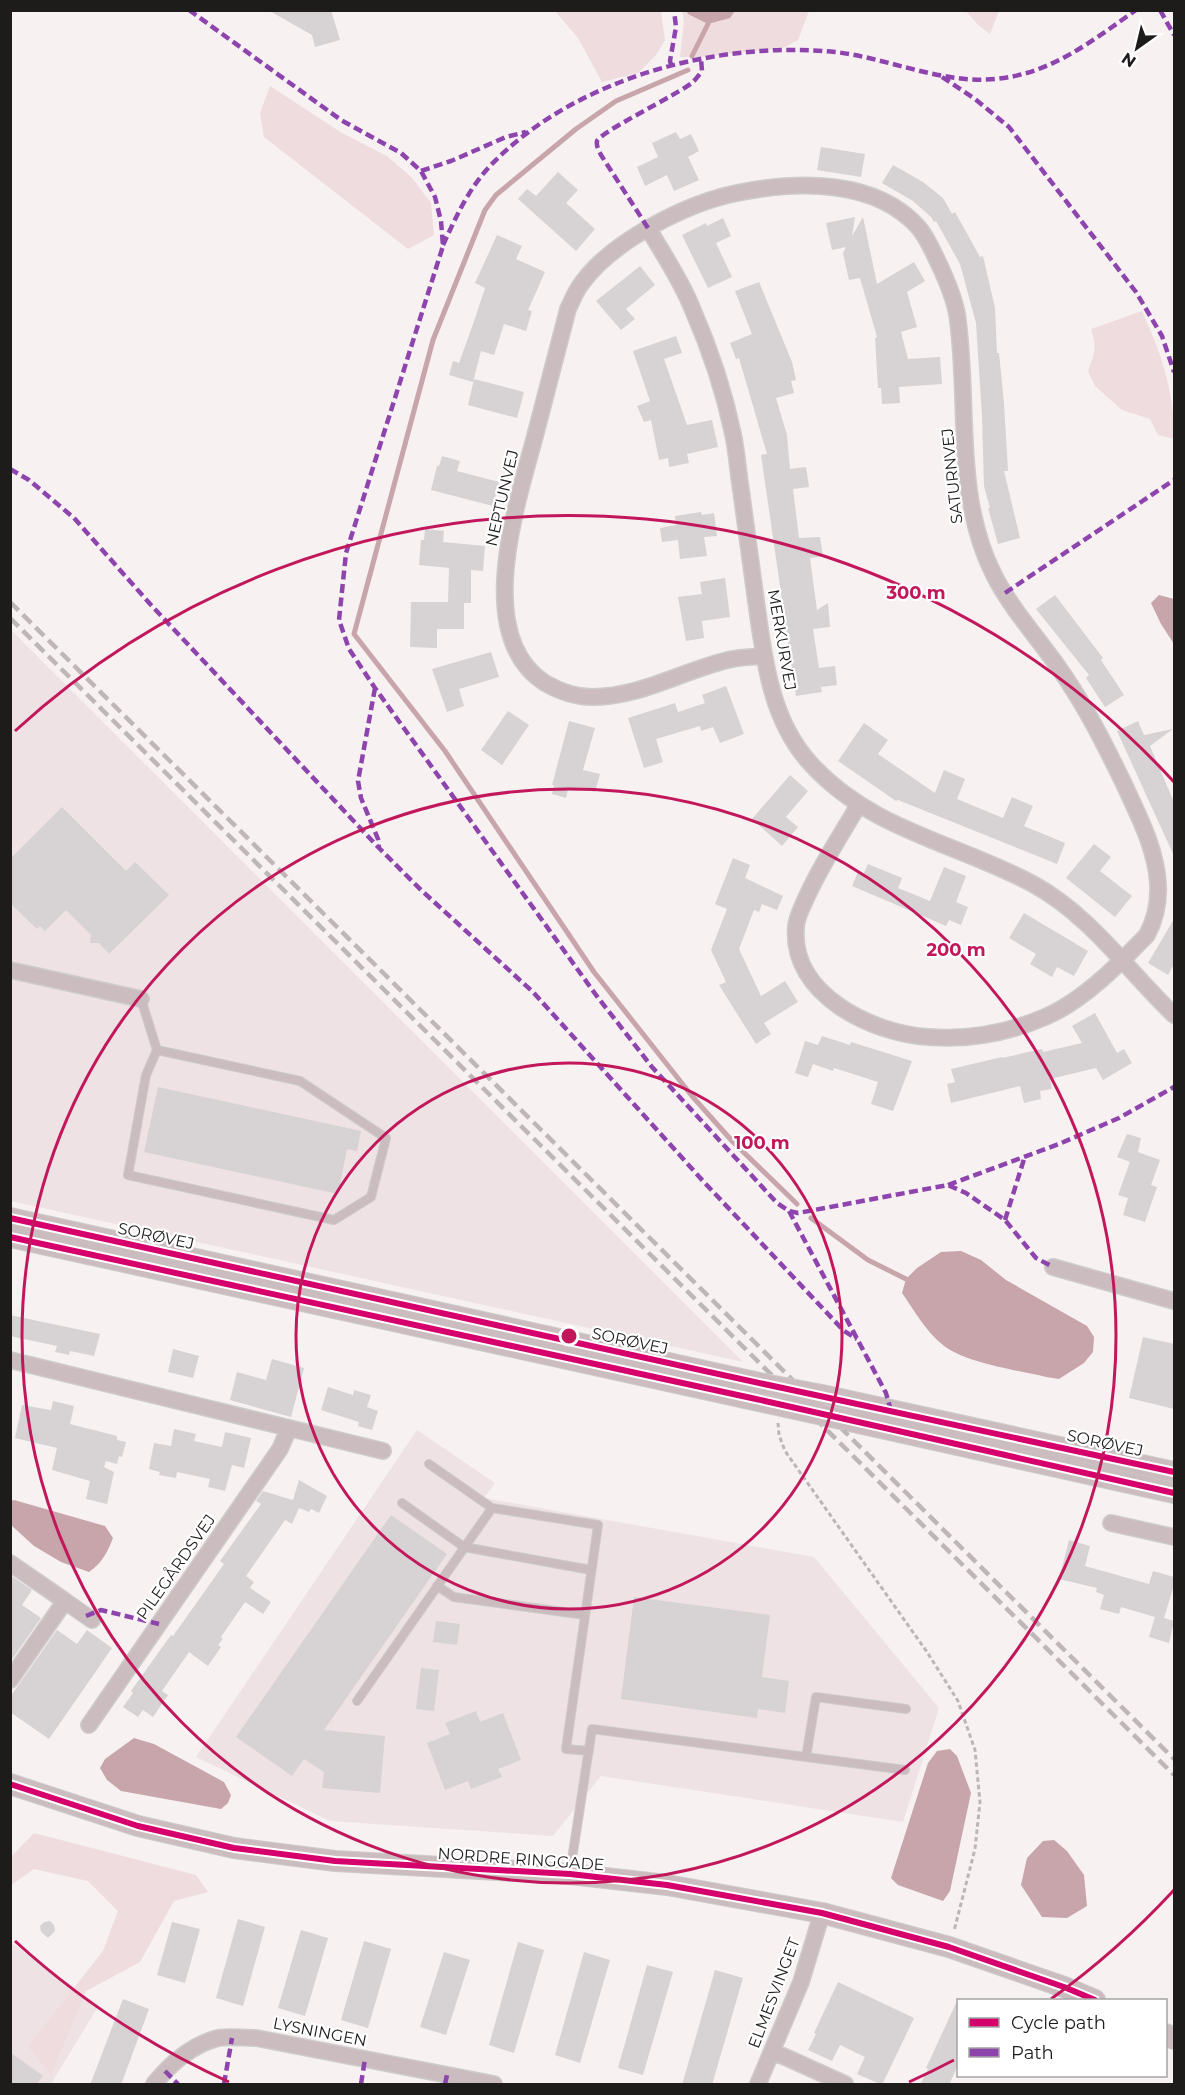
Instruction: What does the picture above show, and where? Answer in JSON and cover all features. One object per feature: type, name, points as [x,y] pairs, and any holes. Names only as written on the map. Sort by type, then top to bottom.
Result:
[{"type":"street","name":"SATURNVEJ","points":[[648,228],[692,206],[729,194],[760,188],[797,185],[856,191],[876,199],[906,217],[927,239],[944,274],[956,312],[969,484],[974,520],[983,551],[994,576],[1011,603],[1061,670],[1095,723],[1146,831],[1158,880],[1157,910],[1153,923],[1147,934],[1089,991],[1047,1017],[1001,1033],[966,1037],[927,1037],[875,1024],[828,999],[808,977],[799,958],[795,940],[796,924],[812,883],[858,806]]},
{"type":"street","name":"NEPTUNVEJ","points":[[648,228],[605,258],[581,283],[568,309],[510,529],[504,580],[509,627],[517,655],[535,676],[558,691],[591,697],[629,693],[729,660],[764,656]]},
{"type":"street","name":"MERKURVEJ","points":[[648,228],[692,306],[720,381],[734,436],[764,656],[776,704],[789,734],[809,763],[858,806],[889,822],[1003,869],[1034,884],[1060,901],[1084,920],[1174,1015]]},
{"type":"street","points":[[10,970],[141,999]]},
{"type":"street","name":"SORØVEJ","points":[[10,1218],[1174,1472]]},
{"type":"street","name":"SORØVEJ","points":[[10,1237],[1174,1493]]},
{"type":"street","points":[[1053,1267],[1174,1301]]},
{"type":"street","points":[[10,1360],[383,1451]]},
{"type":"street","name":"PILEGÅRDSVEJ","points":[[89,1725],[280,1449],[289,1428]]},
{"type":"street","points":[[1111,1523],[1174,1537]]},
{"type":"street","points":[[10,1563],[92,1620]]},
{"type":"street","points":[[10,1680],[65,1601]]},
{"type":"street","name":"NORDRE RINGGADE","points":[[10,1784],[138,1826],[234,1848],[335,1861],[570,1874],[667,1885],[822,1913],[950,1947],[1064,1987],[1091,1999]]},
{"type":"street","name":"ELMESVINGET","points":[[758,2085],[801,1982],[822,1913]]},
{"type":"street","name":"LYSNINGEN","points":[[154,2085],[170,2065],[191,2049],[219,2038],[256,2038],[494,2085]]},
{"type":"street","points":[[772,2051],[845,2085]]},
{"type":"lane","points":[[141,999],[157,1050],[146,1075],[128,1175],[334,1220],[371,1197],[386,1138],[300,1081],[157,1050]]},
{"type":"lane","points":[[429,1464],[492,1508],[598,1525],[566,1749],[589,1751]]},
{"type":"lane","points":[[402,1503],[464,1547],[591,1570]]},
{"type":"lane","points":[[357,1701],[492,1508]]},
{"type":"lane","points":[[437,1586],[454,1597],[585,1615]]},
{"type":"lane","points":[[806,1757],[816,1697],[906,1709]]},
{"type":"lane","points":[[570,1874],[592,1729],[905,1770]]},
{"type":"path","points":[[781,1406],[779,1435],[785,1451],[927,1652],[958,1701],[975,1750],[981,1802],[976,1837],[950,1947]]},
{"type":"shaded area","points":[[557,11],[661,11],[665,40],[656,55],[638,73],[602,82],[578,38]]},
{"type":"shaded area","points":[[682,11],[688,14],[730,18],[735,11],[809,11],[798,40],[783,48],[702,57],[680,57],[684,21]]},
{"type":"shaded area","points":[[686,11],[735,11],[730,18],[708,24]]},
{"type":"shaded area","points":[[966,11],[999,11],[990,34],[978,25]]},
{"type":"shaded area","points":[[270,86],[342,133],[387,156],[412,178],[431,203],[434,235],[408,249],[264,137],[260,113]]},
{"type":"shaded area","points":[[1142,311],[1166,374],[1174,422],[1174,439],[1158,435],[1150,419],[1122,410],[1095,386],[1088,371],[1094,350],[1091,329]]},
{"type":"shaded area","points":[[1159,595],[1174,599],[1174,644],[1151,603]]},
{"type":"shaded area","points":[[11,630],[743,1362],[11,1201]]},
{"type":"shaded area","points":[[961,1251],[981,1260],[1006,1280],[1087,1326],[1094,1337],[1093,1352],[1084,1363],[1059,1379],[1046,1377],[964,1357],[937,1340],[902,1293],[906,1279],[917,1268],[941,1252]]},
{"type":"shaded area","points":[[417,1430],[495,1483],[484,1498],[814,1557],[939,1708],[903,1822],[601,1776],[553,1836],[330,1821],[196,1757]]},
{"type":"shaded area","points":[[11,1501],[105,1526],[113,1538],[104,1557],[89,1572],[61,1562],[34,1546],[11,1525]]},
{"type":"shaded area","points":[[134,1738],[154,1744],[224,1782],[231,1795],[228,1803],[221,1809],[121,1791],[107,1780],[100,1768],[105,1759]]},
{"type":"shaded area","points":[[950,1749],[957,1756],[971,1793],[950,1891],[943,1901],[898,1885],[891,1878],[928,1763],[937,1751]]},
{"type":"shaded area","points":[[34,1833],[196,1875],[208,1892],[174,1901],[140,1962],[86,1991],[51,2075],[28,2046],[103,1951],[118,1911],[88,1881],[34,1869],[11,1885],[11,1857]]},
{"type":"shaded area","points":[[1054,1840],[1067,1851],[1084,1875],[1087,1906],[1067,1918],[1042,1917],[1021,1885],[1027,1858],[1043,1841]]},
{"type":"shaded area","points":[[10,1942],[99,2005],[51,2084],[11,2084]]},
{"type":"building","points":[[268,10],[331,10],[340,40],[315,47],[312,35]]},
{"type":"building","points":[[676,132],[680,139],[691,134],[699,151],[688,157],[699,180],[674,191],[667,175],[645,186],[637,167],[658,157],[652,143]]},
{"type":"building","points":[[821,147],[865,154],[861,177],[817,170]]},
{"type":"building","points":[[893,165],[923,182],[943,198],[952,214],[955,212],[980,257],[983,256],[995,308],[1008,471],[1004,471],[1020,538],[998,544],[988,508],[990,508],[984,486],[976,323],[960,264],[936,221],[934,222],[913,201],[882,183]]},
{"type":"building","points":[[558,172],[578,190],[566,203],[595,229],[576,251],[518,199],[527,189],[536,196]]},
{"type":"building","points":[[855,217],[852,236],[863,217],[877,284],[914,262],[925,281],[907,292],[917,327],[901,332],[908,359],[940,357],[942,384],[899,387],[900,403],[882,404],[881,388],[878,388],[875,338],[877,337],[860,278],[849,280],[843,253],[846,247],[832,250],[826,223]]},
{"type":"building","points":[[723,218],[731,236],[716,243],[732,277],[708,288],[682,235],[706,223],[707,226]]},
{"type":"building","points":[[497,235],[522,246],[516,259],[545,272],[528,310],[532,311],[526,331],[504,324],[494,355],[481,351],[473,382],[449,375],[453,361],[459,363],[472,327],[485,288],[475,283]]},
{"type":"building","points":[[640,266],[655,285],[626,309],[635,319],[621,330],[596,301]]},
{"type":"building","points":[[759,282],[792,362],[796,380],[791,381],[794,393],[776,398],[787,435],[790,469],[806,467],[809,487],[793,489],[799,538],[820,537],[823,556],[810,558],[817,610],[828,603],[830,627],[813,629],[819,668],[835,666],[837,685],[821,687],[822,692],[796,696],[761,455],[767,454],[739,358],[736,359],[730,343],[752,334],[735,291]]},
{"type":"building","points":[[676,336],[682,353],[664,359],[687,425],[712,420],[718,447],[687,454],[689,463],[669,467],[668,458],[659,460],[651,420],[644,422],[637,406],[650,401],[633,351]]},
{"type":"building","points":[[474,379],[524,392],[517,418],[468,405]]},
{"type":"building","points":[[442,456],[460,461],[457,471],[499,482],[493,506],[431,490]]},
{"type":"building","points":[[701,512],[702,515],[714,513],[717,536],[704,537],[707,556],[680,559],[678,540],[662,542],[660,528],[676,525],[675,516]]},
{"type":"building","points":[[425,529],[444,531],[443,542],[485,546],[483,571],[471,570],[471,603],[464,603],[464,629],[437,629],[437,648],[410,647],[411,602],[448,602],[449,568],[419,565],[421,540],[424,540]]},
{"type":"building","points":[[725,578],[730,617],[702,621],[704,638],[686,641],[678,597],[702,594],[700,582]]},
{"type":"building","points":[[1055,595],[1103,658],[1101,660],[1124,695],[1105,707],[1086,678],[1089,675],[1036,609]]},
{"type":"building","points":[[491,652],[499,677],[459,689],[464,706],[447,712],[432,669]]},
{"type":"building","points":[[726,686],[744,734],[720,743],[713,727],[701,731],[700,726],[656,739],[663,762],[644,768],[628,718],[675,703],[678,712],[705,703],[702,695]]},
{"type":"building","points":[[508,711],[529,725],[502,765],[481,750]]},
{"type":"building","points":[[569,721],[595,728],[583,770],[600,774],[595,792],[579,788],[578,791],[568,789],[566,798],[552,794],[554,785],[552,785]]},
{"type":"building","points":[[1138,721],[1144,735],[1173,729],[1150,746],[1174,802],[1174,856],[1117,731]]},
{"type":"building","points":[[864,723],[888,740],[878,754],[935,793],[944,770],[965,779],[957,799],[1003,818],[1012,797],[1033,806],[1024,826],[1065,843],[1057,864],[896,801],[838,761]]},
{"type":"building","points":[[790,775],[808,791],[786,817],[798,827],[782,846],[752,819]]},
{"type":"building","points":[[62,807],[126,871],[135,862],[169,895],[109,954],[99,943],[90,943],[91,935],[66,910],[45,931],[40,926],[37,929],[10,903],[10,859]]},
{"type":"building","points":[[1094,844],[1111,857],[1100,871],[1132,896],[1115,917],[1066,878]]},
{"type":"building","points":[[733,858],[750,865],[745,878],[783,896],[777,910],[762,904],[759,912],[754,910],[739,949],[761,996],[785,981],[798,1002],[764,1023],[771,1034],[756,1044],[719,985],[726,982],[711,950],[727,909],[715,904]]},
{"type":"building","points":[[868,864],[902,878],[898,888],[930,901],[944,867],[966,876],[956,902],[968,907],[961,925],[949,920],[946,926],[852,886],[858,872],[863,875]]},
{"type":"building","points":[[1024,913],[1088,951],[1074,976],[1057,967],[1052,977],[1030,964],[1036,954],[1009,938]]},
{"type":"building","points":[[1174,919],[1174,964],[1168,975],[1148,963]]},
{"type":"building","points":[[1095,1013],[1117,1053],[1124,1049],[1132,1063],[1103,1080],[1096,1068],[1050,1079],[1052,1089],[1040,1091],[1041,1099],[1024,1103],[1020,1086],[951,1103],[947,1084],[955,1082],[951,1069],[1042,1049],[1043,1052],[1082,1043],[1072,1026]]},
{"type":"building","points":[[822,1036],[850,1045],[851,1042],[912,1061],[893,1111],[871,1104],[878,1082],[813,1064],[808,1077],[795,1073],[805,1041],[818,1045]]},
{"type":"building","points":[[158,1087],[361,1131],[357,1151],[347,1149],[338,1194],[144,1152]]},
{"type":"building","points":[[1127,1134],[1141,1138],[1138,1152],[1160,1160],[1151,1185],[1157,1187],[1145,1222],[1123,1215],[1128,1198],[1118,1195],[1130,1162],[1117,1157]]},
{"type":"building","points":[[10,1315],[100,1334],[94,1356],[70,1351],[69,1355],[55,1352],[57,1346],[10,1336]]},
{"type":"building","points":[[1143,1337],[1174,1344],[1174,1409],[1129,1398]]},
{"type":"building","points":[[173,1349],[199,1356],[193,1378],[168,1372]]},
{"type":"building","points":[[272,1359],[304,1368],[291,1417],[230,1400],[237,1372],[266,1380]]},
{"type":"building","points":[[328,1387],[353,1395],[354,1390],[371,1395],[367,1407],[378,1411],[372,1430],[358,1426],[359,1422],[321,1410]]},
{"type":"building","points":[[53,1401],[74,1406],[70,1424],[117,1436],[117,1440],[126,1442],[122,1457],[119,1456],[117,1464],[106,1461],[104,1467],[114,1472],[107,1504],[86,1499],[90,1481],[52,1470],[57,1448],[15,1438],[22,1405],[51,1410]]},
{"type":"building","points":[[174,1429],[196,1434],[194,1441],[222,1447],[225,1432],[251,1438],[244,1468],[232,1465],[225,1491],[208,1487],[210,1479],[177,1472],[176,1478],[159,1475],[160,1472],[149,1469],[154,1443],[171,1446]]},
{"type":"building","points":[[299,1480],[327,1496],[319,1513],[311,1509],[309,1512],[299,1508],[292,1524],[285,1520],[246,1576],[254,1582],[250,1588],[271,1602],[263,1614],[245,1602],[221,1637],[223,1639],[218,1645],[221,1647],[208,1666],[189,1652],[162,1691],[168,1695],[153,1717],[143,1710],[138,1717],[123,1707],[133,1693],[131,1691],[224,1564],[220,1561],[261,1504],[256,1501],[263,1491],[293,1500]]},
{"type":"building","points":[[391,1515],[447,1554],[324,1730],[385,1736],[380,1793],[322,1788],[324,1772],[304,1759],[292,1776],[236,1737]]},
{"type":"building","points":[[1069,1540],[1090,1546],[1085,1566],[1149,1584],[1153,1571],[1174,1577],[1174,1585],[1164,1618],[1174,1621],[1169,1643],[1149,1637],[1155,1617],[1121,1607],[1119,1614],[1100,1609],[1104,1595],[1096,1592],[1097,1588],[1059,1579]]},
{"type":"building","points":[[10,1575],[32,1590],[22,1605],[41,1618],[13,1658],[10,1656]]},
{"type":"building","points":[[634,1597],[770,1615],[762,1677],[789,1681],[785,1713],[758,1709],[757,1718],[621,1699]]},
{"type":"building","points":[[436,1621],[460,1624],[457,1645],[433,1642]]},
{"type":"building","points":[[57,1630],[77,1644],[87,1630],[112,1648],[49,1739],[10,1712],[10,1697]]},
{"type":"building","points":[[421,1668],[439,1670],[434,1711],[416,1709]]},
{"type":"building","points":[[476,1711],[480,1722],[503,1713],[521,1760],[498,1769],[502,1777],[471,1789],[468,1781],[445,1790],[427,1743],[450,1734],[445,1723]]},
{"type":"building","points":[[238,1919],[265,1927],[243,2006],[216,1998]]},
{"type":"building","points":[[50,1921],[55,1931],[48,1938],[41,1932],[40,1926]]},
{"type":"building","points":[[172,1922],[200,1929],[185,1983],[157,1975]]},
{"type":"building","points":[[301,1930],[328,1938],[305,2016],[278,2008]]},
{"type":"building","points":[[364,1941],[391,1949],[368,2028],[341,2020]]},
{"type":"building","points":[[518,1942],[544,1950],[514,2053],[489,2045]]},
{"type":"building","points":[[444,1952],[470,1960],[446,2035],[420,2027]]},
{"type":"building","points":[[584,1952],[610,1960],[580,2063],[555,2055]]},
{"type":"building","points":[[647,1965],[673,1972],[643,2075],[618,2068]]},
{"type":"building","points":[[715,1970],[743,1978],[712,2085],[682,2085]]},
{"type":"building","points":[[838,1982],[914,2018],[882,2085],[857,2074],[865,2057],[840,2045],[832,2061],[808,2050]]},
{"type":"building","points":[[123,1999],[149,2009],[121,2085],[90,2085]]},
{"type":"building","points":[[957,2001],[957,2067],[949,2085],[920,2085],[928,2069],[926,2068]]},
{"type":"building","points":[[10,2052],[43,2076],[36,2085],[10,2085]]},
{"type":"waterway","points":[[692,56],[708,24]]},
{"type":"waterway","points":[[688,70],[616,101],[576,129],[496,195],[485,210],[433,340],[354,634],[445,751],[594,972],[692,1096],[733,1142],[797,1204]]},
{"type":"waterway","points":[[811,1218],[868,1260],[906,1279]]},
{"type":"railway","points":[[10,602],[1174,1759]]},
{"type":"railway","points":[[10,618],[1174,1775]]},
{"type":"marked path","points":[[189,10],[341,120],[401,153],[421,171],[435,197],[441,221],[443,246],[346,553],[339,620],[349,649],[375,688],[596,995],[652,1067],[777,1203],[789,1211],[798,1213],[948,1185],[966,1193],[1005,1220],[1036,1258],[1053,1267]]},
{"type":"marked path","points":[[671,65],[676,27],[674,10]]},
{"type":"marked path","points":[[443,245],[475,185],[489,167],[523,136],[561,110],[604,89],[649,72],[696,60],[743,53],[790,50],[855,55],[955,78],[995,79],[1015,76],[1053,63],[1087,44],[1136,10]]},
{"type":"marked path","points":[[1160,10],[1174,35]]},
{"type":"marked path","points":[[648,228],[601,155],[597,141],[601,136],[693,82],[702,71],[701,59]]},
{"type":"marked path","points":[[942,77],[975,99],[1009,127],[1136,292],[1162,336],[1174,372]]},
{"type":"marked path","points":[[421,171],[451,161],[506,137],[526,132]]},
{"type":"marked path","points":[[10,469],[29,480],[74,518],[151,605],[379,848],[421,890],[533,992],[703,1181],[844,1331],[857,1339]]},
{"type":"marked path","points":[[1005,593],[1174,480]]},
{"type":"marked path","points":[[375,688],[358,781],[361,798],[378,839],[379,848]]},
{"type":"marked path","points":[[948,1185],[1059,1144],[1119,1118],[1174,1087]]},
{"type":"marked path","points":[[1005,1220],[1025,1156]]},
{"type":"marked path","points":[[789,1211],[886,1393],[891,1411]]},
{"type":"marked path","points":[[86,1616],[101,1610],[159,1624]]},
{"type":"marked path","points":[[224,2084],[232,2038]]},
{"type":"marked path","points":[[361,2084],[365,2059]]},
{"type":"marked path","points":[[165,2071],[178,2084]]},
{"type":"marked path","points":[[445,2084],[447,2075]]},
{"type":"cycle path","points":[[10,1218],[1174,1472]]},
{"type":"cycle path","points":[[10,1237],[756,1399],[1174,1493]]},
{"type":"cycle path","points":[[10,1784],[138,1826],[234,1848],[335,1861],[570,1874],[667,1885],[822,1913],[949,1947],[1093,1999]]}]
